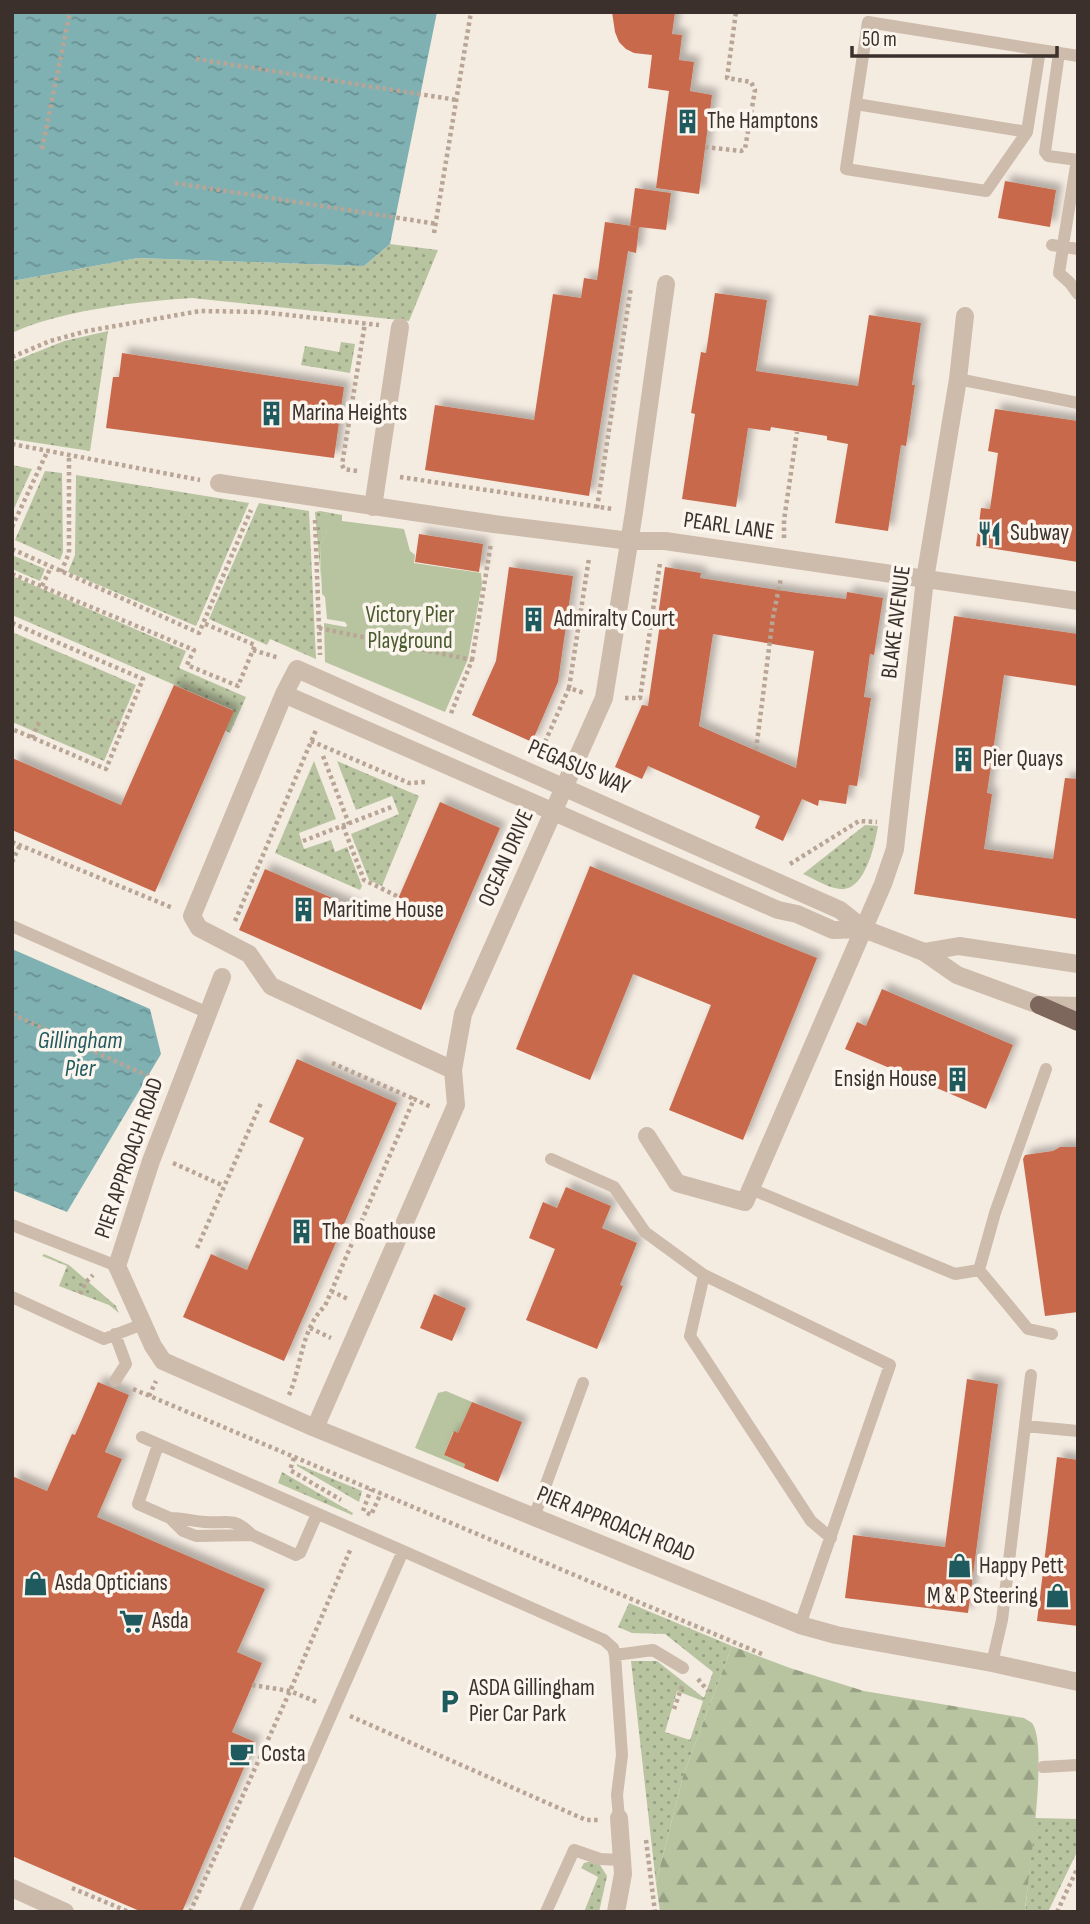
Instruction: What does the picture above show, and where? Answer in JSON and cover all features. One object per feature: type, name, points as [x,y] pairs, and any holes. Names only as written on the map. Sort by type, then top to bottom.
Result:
[{"type":"main road","points":[[1039,1004],[1078,1022]]},
{"type":"street","name":"OCEAN DRIVE","points":[[315,1428],[456,1105],[453,1070],[463,1014],[604,698],[630,541],[666,284]]},
{"type":"street","name":"BLAKE AVENUE","points":[[864,929],[895,849],[925,579],[958,379],[965,316]]},
{"type":"street","points":[[373,507],[400,327]]},
{"type":"street","name":"PEARL LANE","points":[[219,483],[494,524],[630,541],[664,541],[1078,601]]},
{"type":"street","name":"PEGASUS WAY","points":[[192,916],[297,668],[841,910],[864,929],[924,952],[957,975],[1039,1004],[1078,1006]]},
{"type":"street","name":"PEGASUS WAY","points":[[284,694],[778,910],[797,914],[833,930],[864,929]]},
{"type":"street","points":[[192,916],[199,928],[249,954],[271,986],[453,1070]]},
{"type":"street","points":[[647,1136],[677,1183],[745,1202],[864,929]]},
{"type":"street","points":[[924,952],[958,946],[1078,964]]},
{"type":"street","name":"PIER APPROACH ROAD","points":[[222,977],[154,1155],[117,1266],[156,1351],[167,1364],[315,1428],[800,1625],[836,1635],[992,1663],[1078,1682]]},
{"type":"street","points":[[611,1819],[623,1874],[616,1912]]},
{"type":"street","points":[[12,1888],[65,1912]]},
{"type":"lane","points":[[1040,50],[1027,132],[986,191],[846,169],[868,22],[1078,56]]},
{"type":"lane","points":[[1059,53],[1045,152],[1048,156],[1078,160],[1059,246],[1060,276],[1070,283],[1078,294]]},
{"type":"lane","points":[[856,104],[1027,132]]},
{"type":"lane","points":[[1059,246],[1078,249]]},
{"type":"lane","points":[[958,379],[1078,403]]},
{"type":"lane","points":[[12,926],[208,1013]]},
{"type":"lane","points":[[979,1270],[995,1213],[1046,1069]]},
{"type":"lane","points":[[551,1159],[614,1186],[645,1232],[705,1275],[890,1365],[800,1625]]},
{"type":"lane","points":[[751,1189],[955,1274],[979,1270]]},
{"type":"lane","points":[[12,1225],[117,1266]]},
{"type":"lane","points":[[979,1270],[1028,1329],[1052,1334]]},
{"type":"lane","points":[[705,1275],[690,1336],[811,1521],[831,1538]]},
{"type":"lane","points":[[12,1297],[104,1339],[143,1324]]},
{"type":"lane","points":[[115,1334],[126,1364],[115,1381]]},
{"type":"lane","points":[[992,1663],[1002,1620],[1031,1376]]},
{"type":"lane","points":[[534,1517],[583,1382]]},
{"type":"lane","points":[[1025,1426],[1078,1431]]},
{"type":"lane","points":[[142,1437],[604,1640],[615,1655],[622,1755],[611,1819]]},
{"type":"lane","points":[[158,1445],[138,1504],[170,1518],[183,1531],[195,1536],[252,1535],[296,1555],[300,1553],[317,1514]]},
{"type":"lane","points":[[245,1912],[403,1551]]},
{"type":"lane","points":[[615,1655],[653,1650],[683,1668]]},
{"type":"lane","points":[[1043,1767],[1078,1765]]},
{"type":"lane","points":[[546,1912],[574,1850],[600,1859],[622,1860]]},
{"type":"path","points":[[42,149],[70,12]]},
{"type":"path","points":[[434,233],[471,12]]},
{"type":"path","points":[[705,147],[741,151],[745,149],[754,90],[751,82],[727,78],[736,12]]},
{"type":"path","points":[[196,59],[457,100]]},
{"type":"path","points":[[175,183],[437,224]]},
{"type":"path","points":[[569,688],[631,287]]},
{"type":"path","points":[[12,357],[50,341],[87,331],[200,311],[261,312],[400,327]]},
{"type":"path","points":[[365,323],[342,465],[344,469],[634,512]]},
{"type":"path","points":[[756,750],[773,617],[785,558],[784,520],[797,432]]},
{"type":"path","points":[[12,444],[219,483]]},
{"type":"path","points":[[12,527],[48,450]]},
{"type":"path","points":[[61,572],[69,553],[69,454]]},
{"type":"path","points":[[12,549],[199,633],[259,490]]},
{"type":"path","points":[[314,498],[320,655]]},
{"type":"path","points":[[447,722],[472,660],[494,524]]},
{"type":"path","points":[[619,701],[621,697],[640,698],[664,541]]},
{"type":"path","points":[[42,586],[51,567]]},
{"type":"path","points":[[12,573],[194,650],[187,665],[238,686],[255,645],[203,623]]},
{"type":"path","points":[[12,623],[143,679],[106,769],[12,729]]},
{"type":"path","points":[[319,628],[472,660]]},
{"type":"path","points":[[226,942],[324,712]]},
{"type":"path","points":[[110,720],[124,726]]},
{"type":"path","points":[[32,738],[38,722]]},
{"type":"path","points":[[311,741],[408,783],[435,782]]},
{"type":"path","points":[[323,756],[364,880],[399,897]]},
{"type":"path","points":[[303,841],[394,806]]},
{"type":"path","points":[[785,870],[791,862],[859,821],[882,823]]},
{"type":"path","points":[[12,842],[192,916]]},
{"type":"path","points":[[12,862],[20,845]]},
{"type":"path","points":[[12,1014],[178,1090]]},
{"type":"path","points":[[332,1063],[451,1116]]},
{"type":"path","points":[[292,1389],[301,1361],[302,1346],[316,1315],[326,1303],[414,1100]]},
{"type":"path","points":[[197,1248],[261,1103]]},
{"type":"path","points":[[154,1155],[224,1186]]},
{"type":"path","points":[[80,1294],[87,1281]]},
{"type":"path","points":[[310,1328],[326,1335]]},
{"type":"path","points":[[133,1379],[130,1388],[642,1600],[762,1654]]},
{"type":"path","points":[[294,1458],[290,1470],[344,1502]]},
{"type":"path","points":[[353,1507],[363,1511],[371,1489]]},
{"type":"path","points":[[374,1510],[381,1493]]},
{"type":"path","points":[[190,1912],[353,1544]]},
{"type":"path","points":[[252,1685],[290,1690],[321,1704]]},
{"type":"path","points":[[674,1709],[680,1692]]},
{"type":"path","points":[[348,1715],[586,1820],[611,1819]]},
{"type":"path","points":[[644,1830],[655,1912]]},
{"type":"path","points":[[1057,1912],[1078,1867]]},
{"type":"green space","points":[[390,244],[438,250],[409,321],[192,298],[75,313],[12,333],[12,281],[138,258],[364,266]]},
{"type":"green space","points":[[108,331],[90,451],[12,439],[12,362],[64,341]]},
{"type":"green space","points":[[341,342],[355,344],[350,373],[301,365],[305,346],[339,352]]},
{"type":"green space","points":[[12,465],[32,469],[12,513]]},
{"type":"green space","points":[[45,471],[62,473],[63,552],[60,560],[15,540]]},
{"type":"green space","points":[[76,475],[249,503],[196,626],[68,572],[75,555]]},
{"type":"green space","points":[[259,503],[309,511],[316,659],[270,639],[267,645],[209,619]]},
{"type":"green space","points":[[315,512],[342,515],[342,521],[325,514],[327,530],[320,545],[321,580]]},
{"type":"green space","name":"Victory Pier Playground","points":[[325,514],[342,521],[404,529],[410,551],[415,555],[414,563],[481,573],[482,584],[468,659],[445,712],[325,662],[324,623],[347,625],[345,622],[327,619],[325,597],[322,594],[320,545],[327,530],[323,523]]},
{"type":"green space","points":[[12,555],[45,569],[40,581],[12,569]]},
{"type":"green space","points":[[12,576],[186,651],[179,668],[246,697],[230,733],[225,730],[233,710],[12,615]]},
{"type":"green space","points":[[12,632],[136,685],[104,761],[12,722]]},
{"type":"green space","points":[[314,761],[336,819],[299,833],[304,849],[331,840],[335,852],[347,847],[362,886],[360,890],[275,853]]},
{"type":"green space","points":[[337,761],[419,796],[382,886],[369,880],[351,834],[399,814],[392,796],[356,810]]},
{"type":"green space","points":[[865,825],[878,826],[867,865],[856,883],[849,888],[840,889],[803,874]]},
{"type":"green space","points":[[44,1254],[69,1265],[116,1306],[119,1313],[109,1305],[59,1286],[67,1266],[42,1256]]},
{"type":"green space","points":[[446,1391],[472,1402],[458,1433],[453,1432],[444,1455],[465,1464],[464,1468],[415,1448],[438,1393]]},
{"type":"green space","points":[[297,1466],[362,1491],[359,1502]]},
{"type":"green space","points":[[282,1472],[353,1513],[352,1515],[278,1483]]},
{"type":"green space","points":[[629,1603],[732,1646],[683,1776],[656,1883],[631,1661],[657,1661],[704,1698],[713,1672],[665,1634],[632,1633],[618,1627]],"holes":[[[677,1691],[703,1701],[690,1740],[665,1732]]]},
{"type":"green space","points":[[732,1646],[790,1668],[864,1691],[1024,1718],[1032,1723],[1037,1736],[1038,1784],[1025,1912],[660,1912],[656,1883],[683,1776]]},
{"type":"green space","points":[[1035,1818],[1078,1819],[1078,1850],[1048,1912],[1025,1912]]},
{"type":"green space","points":[[591,1861],[600,1865],[607,1876],[599,1912],[584,1912],[598,1877],[581,1868],[584,1863]]},
{"type":"water","points":[[12,12],[437,12],[390,244],[364,266],[138,258],[12,281]]},
{"type":"water","name":"Gillingham Pier","points":[[12,949],[150,1009],[161,1054],[67,1212],[12,1190]]},
{"type":"building","name":"The Hamptons","points":[[612,12],[675,12],[672,34],[682,35],[679,60],[694,62],[690,91],[712,95],[699,194],[656,188],[669,91],[648,88],[652,55],[634,53],[619,42]]},
{"type":"building","points":[[1005,181],[1056,190],[1050,227],[998,218]]},
{"type":"building","points":[[635,188],[671,193],[666,230],[630,226]]},
{"type":"building","points":[[605,222],[639,227],[636,253],[628,251],[589,496],[425,470],[435,405],[534,420],[553,294],[581,298],[584,278],[597,280]]},
{"type":"building","points":[[715,293],[767,300],[756,371],[858,386],[869,315],[921,323],[906,446],[901,445],[888,531],[835,523],[848,444],[827,440],[827,436],[771,427],[770,431],[748,428],[736,507],[682,499],[695,414],[691,413],[701,352],[706,353]]},
{"type":"building","points":[[122,353],[344,387],[334,458],[106,428],[113,377],[119,377]]},
{"type":"building","points":[[995,409],[1078,421],[1078,562],[976,546],[981,508],[990,509],[998,453],[988,451]]},
{"type":"building","points":[[419,534],[483,544],[479,572],[415,562]]},
{"type":"building","name":"Admiralty Court","points":[[509,567],[573,576],[558,682],[532,742],[472,715],[496,661]]},
{"type":"building","points":[[665,567],[701,573],[700,578],[798,593],[846,599],[847,592],[883,598],[874,655],[870,654],[864,697],[871,698],[857,786],[849,785],[846,804],[819,800],[818,806],[802,799],[783,841],[755,828],[760,816],[648,766],[642,779],[615,767],[642,705],[648,706],[660,624],[657,623]],"holes":[[[713,634],[814,651],[796,768],[699,726]]]},
{"type":"building","name":"Pier Quays","points":[[954,616],[1078,634],[1078,686],[1004,675],[987,793],[992,794],[984,849],[1053,859],[1065,778],[1078,779],[1078,919],[914,894]]},
{"type":"building","points":[[174,685],[234,711],[155,892],[12,830],[12,758],[121,805]]},
{"type":"building","name":"Maritime House","points":[[440,802],[500,828],[421,1010],[239,930],[265,869],[388,922]]},
{"type":"building","points":[[590,866],[817,958],[743,1140],[669,1110],[711,1005],[633,974],[590,1080],[516,1049]]},
{"type":"building","name":"Ensign House","points":[[882,989],[1013,1045],[986,1109],[845,1049],[857,1022],[866,1026]]},
{"type":"building","name":"The Boathouse","points":[[297,1059],[397,1103],[284,1361],[183,1317],[211,1254],[247,1270],[304,1138],[269,1122]]},
{"type":"building","points":[[1060,1147],[1078,1147],[1078,1312],[1045,1316],[1023,1159],[1025,1155],[1053,1151]]},
{"type":"building","points":[[566,1187],[611,1206],[602,1228],[637,1243],[597,1349],[526,1320],[555,1249],[529,1238],[543,1202],[557,1208]]},
{"type":"building","points":[[434,1294],[466,1308],[452,1341],[420,1328]]},
{"type":"building","points":[[967,1379],[998,1384],[968,1613],[845,1598],[853,1535],[945,1547]]},
{"type":"building","name":"Asda","points":[[98,1382],[129,1395],[105,1452],[122,1459],[97,1517],[265,1589],[237,1652],[262,1663],[232,1732],[255,1742],[182,1912],[142,1912],[12,1856],[12,1476],[47,1491]]},
{"type":"building","points":[[472,1402],[522,1422],[498,1482],[464,1468],[465,1464],[444,1455],[454,1431],[458,1433]]},
{"type":"building","points":[[1057,1457],[1078,1460],[1078,1626],[1037,1621]]},
{"type":"place","name":"The Hamptons","points":[[687,121]]},
{"type":"place","name":"Marina Heights","points":[[272,413]]},
{"type":"place","name":"Subway","points":[[990,533]]},
{"type":"place","name":"Admiralty Court","points":[[534,619]]},
{"type":"place","name":"Pier Quays","points":[[963,759]]},
{"type":"place","name":"Maritime House","points":[[303,910]]},
{"type":"place","name":"Ensign House","points":[[957,1079]]},
{"type":"place","name":"The Boathouse","points":[[302,1232]]},
{"type":"place","name":"Happy Pett","points":[[959,1566]]},
{"type":"place","name":"Asda Opticians","points":[[35,1583]]},
{"type":"place","name":"M & P Steering","points":[[1058,1596]]},
{"type":"place","name":"Asda","points":[[132,1621]]},
{"type":"place","name":"ASDA Gillingham Pier Car Park","points":[[449,1701]]},
{"type":"place","name":"Costa","points":[[241,1754]]}]
